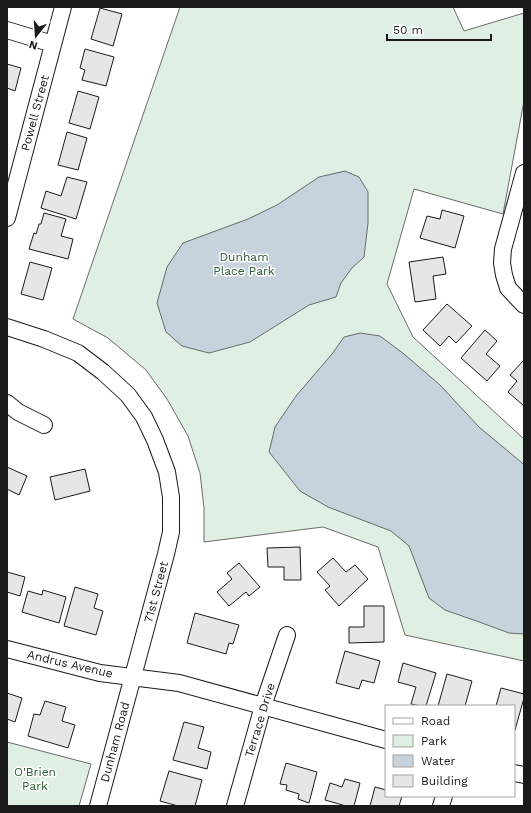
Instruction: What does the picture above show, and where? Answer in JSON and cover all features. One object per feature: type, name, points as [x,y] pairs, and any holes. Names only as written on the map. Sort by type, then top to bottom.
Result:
[{"type":"street","name":"Powell Street","points":[[8,211],[63,7]]},
{"type":"street","points":[[7,30],[53,44]]},
{"type":"street","points":[[524,173],[503,249],[502,263],[508,288],[524,305]]},
{"type":"street","name":"71st Street","points":[[7,327],[44,339],[78,354],[104,372],[128,395],[144,416],[167,472],[172,497],[171,532],[133,677]]},
{"type":"street","points":[[7,403],[18,412],[44,425]]},
{"type":"street","name":"Terrace Drive","points":[[236,806],[263,706],[287,635]]},
{"type":"street","name":"Andrus Avenue","points":[[7,649],[100,673],[133,677]]},
{"type":"street","points":[[133,677],[179,683],[385,740]]},
{"type":"street","name":"Dunham Road","points":[[98,806],[133,677]]},
{"type":"green space","name":"Dunham Place Park","points":[[180,7],[453,7],[464,31],[524,13],[524,101],[503,214],[414,189],[387,284],[413,337],[524,439],[524,661],[405,635],[378,547],[323,527],[204,542],[204,508],[200,473],[188,436],[167,399],[146,370],[108,338],[73,319]]},
{"type":"green space","name":"O'Brien Park","points":[[7,742],[91,764],[79,806],[7,806]]},
{"type":"water","points":[[345,171],[359,177],[368,192],[368,223],[364,257],[352,268],[341,283],[336,297],[309,305],[250,342],[209,353],[182,346],[166,332],[157,303],[167,267],[183,243],[248,219],[277,205],[319,177]]},
{"type":"water","points":[[360,333],[380,336],[404,354],[440,385],[479,427],[524,465],[524,634],[509,633],[445,610],[429,598],[409,546],[391,531],[328,507],[300,491],[269,452],[275,427],[296,396],[332,354],[344,337]]},
{"type":"building","points":[[100,8],[122,14],[113,46],[91,39]]},
{"type":"building","points":[[85,49],[114,57],[106,86],[82,80],[85,70],[80,68]]},
{"type":"building","points":[[7,64],[21,68],[15,91],[7,88]]},
{"type":"building","points":[[78,91],[99,97],[90,129],[69,123]]},
{"type":"building","points":[[67,132],[87,138],[78,170],[58,165]]},
{"type":"building","points":[[67,177],[87,182],[76,219],[41,208],[46,191],[61,196]]},
{"type":"building","points":[[442,210],[464,216],[455,248],[420,238],[427,216],[440,219]]},
{"type":"building","points":[[44,213],[66,219],[61,236],[73,239],[68,259],[29,249],[34,233],[36,234],[39,224],[41,224]]},
{"type":"building","points":[[443,257],[446,274],[433,276],[436,299],[415,302],[409,262]]},
{"type":"building","points":[[30,262],[52,268],[43,300],[21,294]]},
{"type":"building","points":[[447,304],[472,326],[456,343],[449,336],[440,346],[423,330]]},
{"type":"building","points":[[485,330],[497,341],[486,354],[500,366],[487,381],[461,358]]},
{"type":"building","points":[[524,360],[524,406],[508,392],[517,381],[510,375]]},
{"type":"building","points":[[7,467],[27,476],[19,495],[7,489]]},
{"type":"building","points":[[85,469],[90,491],[55,500],[50,477]]},
{"type":"building","points":[[300,547],[301,580],[284,580],[284,567],[268,567],[267,548]]},
{"type":"building","points":[[333,558],[346,572],[355,565],[368,579],[339,606],[325,590],[330,586],[317,572]]},
{"type":"building","points":[[239,563],[260,587],[249,596],[246,592],[229,606],[217,592],[232,579],[227,573]]},
{"type":"building","points":[[7,572],[25,577],[20,596],[7,592]]},
{"type":"building","points":[[75,587],[98,594],[94,608],[103,611],[96,635],[64,626]]},
{"type":"building","points":[[43,590],[66,597],[59,623],[22,612],[28,591],[42,595]]},
{"type":"building","points":[[364,606],[384,606],[384,642],[349,643],[349,627],[364,627]]},
{"type":"building","points":[[195,613],[239,625],[233,644],[229,643],[226,654],[187,643]]},
{"type":"building","points":[[345,651],[380,661],[374,683],[362,680],[359,689],[336,683]]},
{"type":"building","points":[[403,663],[436,673],[426,705],[411,704],[416,687],[398,682]]},
{"type":"building","points":[[447,674],[472,681],[465,705],[438,705]]},
{"type":"building","points":[[501,688],[524,694],[515,730],[515,705],[496,705]]},
{"type":"building","points":[[7,693],[22,698],[15,722],[7,719]]},
{"type":"building","points":[[45,701],[66,707],[62,721],[75,725],[68,748],[28,736],[34,714],[40,715]]},
{"type":"building","points":[[184,722],[204,727],[198,748],[211,752],[207,769],[173,760]]},
{"type":"building","points":[[286,763],[317,772],[309,803],[298,799],[299,794],[286,790],[287,785],[280,784]]},
{"type":"building","points":[[169,771],[202,780],[195,806],[178,806],[160,801]]},
{"type":"building","points":[[345,779],[360,783],[354,806],[346,806],[325,800],[330,783],[342,787]]},
{"type":"building","points":[[375,787],[385,790],[385,797],[402,797],[399,806],[370,806]]}]
